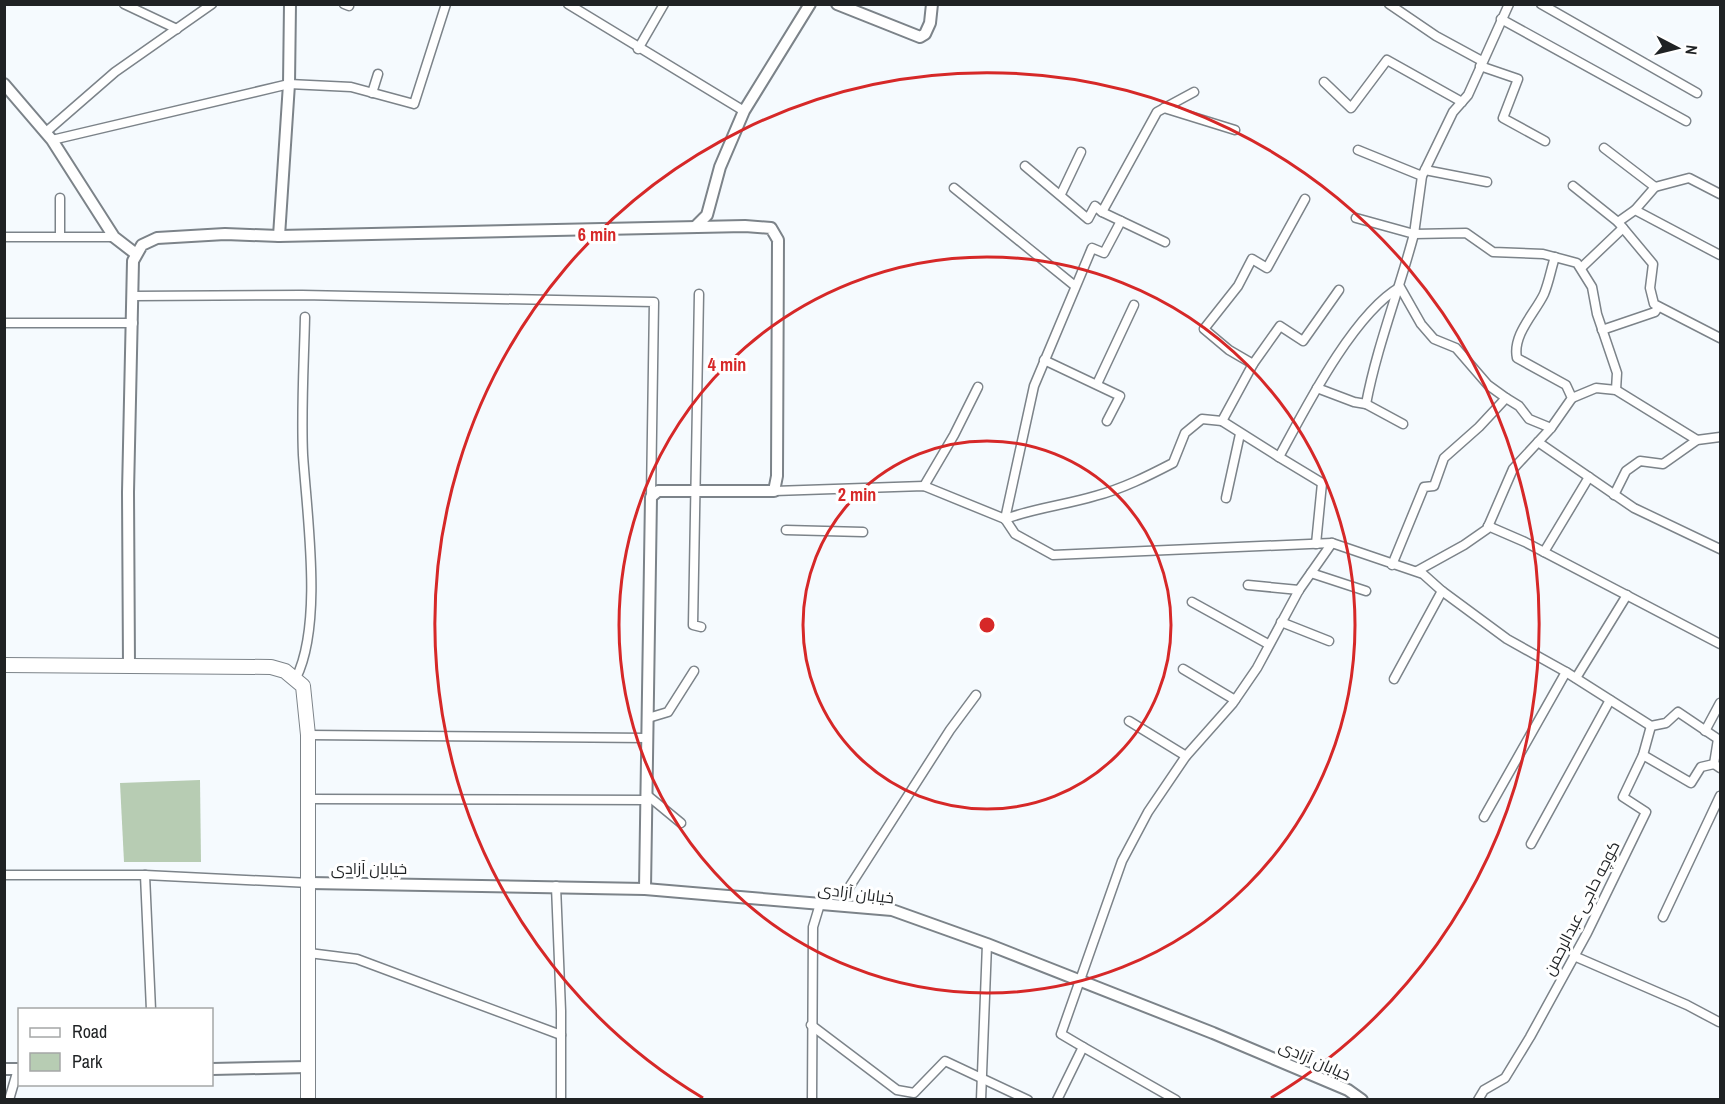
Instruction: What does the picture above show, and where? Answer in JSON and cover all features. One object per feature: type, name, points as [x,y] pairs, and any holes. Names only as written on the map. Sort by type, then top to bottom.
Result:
[{"type":"highway","points":[[4,665],[271,667],[285,671],[303,686],[308,735],[310,883],[308,1100]]},
{"type":"street","points":[[124,4],[177,29]]},
{"type":"street","points":[[49,136],[115,72],[212,4]]},
{"type":"street","points":[[279,236],[289,84],[290,4]]},
{"type":"street","points":[[49,136],[289,84],[351,87],[414,104],[446,4]]},
{"type":"street","points":[[638,49],[664,4]]},
{"type":"street","points":[[695,227],[707,215],[720,167],[744,111],[810,4]]},
{"type":"street","points":[[837,4],[920,37],[925,34],[930,23],[932,4]]},
{"type":"street","points":[[1389,4],[1481,63],[1518,79],[1503,118],[1545,141]]},
{"type":"street","points":[[1366,404],[1374,363],[1400,287],[1414,234],[1424,173],[1453,112],[1468,95],[1509,4]]},
{"type":"street","points":[[1541,4],[1697,93]]},
{"type":"street","points":[[570,5],[638,49],[744,111]]},
{"type":"street","points":[[1501,20],[1686,121]]},
{"type":"street","points":[[1324,82],[1351,108],[1387,60],[1462,102]]},
{"type":"street","points":[[372,93],[378,74]]},
{"type":"street","points":[[4,84],[49,136],[114,237],[136,254]]},
{"type":"street","points":[[1102,212],[1157,112],[1194,93]]},
{"type":"street","points":[[1164,108],[1235,130]]},
{"type":"street","points":[[1604,148],[1655,188]]},
{"type":"street","points":[[1358,150],[1424,173],[1487,183]]},
{"type":"street","points":[[1061,195],[1081,152]]},
{"type":"street","points":[[1025,166],[1088,219],[1095,206],[1102,212],[1165,242]]},
{"type":"street","points":[[1581,268],[1655,188],[1689,178],[1720,194]]},
{"type":"street","points":[[1573,186],[1620,225],[1653,264],[1650,288],[1654,304],[1720,338]]},
{"type":"street","points":[[954,188],[1075,286]]},
{"type":"street","points":[[60,198],[60,236]]},
{"type":"street","points":[[1253,364],[1228,350],[1204,328],[1238,286],[1252,259],[1268,268],[1305,199]]},
{"type":"street","points":[[1635,210],[1720,255]]},
{"type":"street","points":[[707,215],[717,226]]},
{"type":"street","points":[[1356,218],[1414,234],[1466,233],[1493,252],[1555,257],[1577,263],[1592,287],[1602,330],[1617,373],[1616,390]]},
{"type":"street","points":[[1005,519],[1034,386],[1044,360],[1092,248],[1104,253],[1121,221]]},
{"type":"street","points":[[129,666],[128,492],[134,323],[133,261],[142,245],[157,238],[225,234],[279,236],[717,226],[771,228],[778,240],[777,476],[774,491]]},
{"type":"street","points":[[4,237],[114,237]]},
{"type":"street","points":[[1555,257],[1543,295],[1530,312],[1515,351],[1517,358],[1566,385],[1572,398]]},
{"type":"street","points":[[1279,457],[1317,388],[1356,330],[1387,294],[1400,287]]},
{"type":"street","points":[[1400,287],[1421,324],[1434,339],[1456,348],[1488,385],[1519,406],[1528,418],[1551,428]]},
{"type":"street","points":[[1222,421],[1253,364],[1280,326],[1303,341],[1339,290]]},
{"type":"street","points":[[699,294],[693,625],[701,627]]},
{"type":"street","points":[[133,296],[302,295],[654,302],[645,889]]},
{"type":"street","points":[[1097,384],[1134,305]]},
{"type":"street","points":[[1602,330],[1655,312],[1658,307]]},
{"type":"street","points":[[296,678],[305,660],[311,618],[307,492],[303,454],[305,317]]},
{"type":"street","points":[[4,323],[134,323]]},
{"type":"street","points":[[1044,360],[1120,396],[1107,421]]},
{"type":"street","points":[[924,486],[954,435],[978,387]]},
{"type":"street","points":[[1317,388],[1354,402],[1366,404],[1403,424]]},
{"type":"street","points":[[1417,571],[1464,545],[1488,526],[1513,469],[1551,428],[1572,398],[1596,388],[1616,390],[1697,440]]},
{"type":"street","points":[[1392,565],[1424,487],[1434,486],[1444,458],[1479,427],[1506,398]]},
{"type":"street","points":[[1005,519],[1043,507],[1096,496],[1173,463],[1185,434],[1202,419],[1222,421],[1322,483],[1316,544]]},
{"type":"street","points":[[1226,498],[1240,434]]},
{"type":"street","points":[[1614,495],[1626,471],[1640,461],[1663,464],[1697,440],[1720,437]]},
{"type":"street","points":[[1538,442],[1634,508],[1720,549]]},
{"type":"street","points":[[1544,552],[1589,477]]},
{"type":"street","points":[[651,497],[658,491],[774,491],[924,486],[1005,519],[1015,534],[1053,555],[1332,543],[1347,546],[1392,565],[1417,571],[1507,639],[1576,678],[1651,726],[1666,723],[1678,712],[1718,739],[1717,766],[1701,767],[1691,783],[1643,755]]},
{"type":"street","points":[[1488,526],[1544,552],[1720,644]]},
{"type":"street","points":[[786,530],[862,532]]},
{"type":"street","points":[[1176,1100],[1061,1034],[1078,980],[1122,861],[1163,786],[1235,700],[1257,668],[1299,590],[1332,543]]},
{"type":"street","points":[[1311,573],[1366,591]]},
{"type":"street","points":[[1248,585],[1299,590]]},
{"type":"street","points":[[1394,679],[1442,591]]},
{"type":"street","points":[[1576,678],[1627,595]]},
{"type":"street","points":[[1192,602],[1268,644]]},
{"type":"street","points":[[1281,621],[1329,641]]},
{"type":"street","points":[[1183,669],[1235,700]]},
{"type":"street","points":[[648,718],[668,712],[694,671]]},
{"type":"street","points":[[1484,817],[1566,672]]},
{"type":"street","points":[[842,905],[850,886],[950,730],[976,695]]},
{"type":"street","points":[[1531,843],[1610,700]]},
{"type":"street","points":[[1705,731],[1720,703]]},
{"type":"street","points":[[1129,721],[1186,756]]},
{"type":"street","name":"کوچه حاجی عبدالرحمن","points":[[1478,1100],[1484,1090],[1506,1078],[1574,956],[1646,812],[1623,797],[1643,755],[1651,726]]},
{"type":"street","points":[[308,735],[648,738]]},
{"type":"street","points":[[1663,917],[1720,796]]},
{"type":"street","points":[[308,799],[647,798],[681,824]]},
{"type":"street","points":[[4,874],[145,875],[310,883]]},
{"type":"street","points":[[145,875],[151,1008]]},
{"type":"street","name":"خیابان آزادی","points":[[310,883],[645,889],[892,910],[987,944],[1227,1038],[1348,1090],[1362,1100]]},
{"type":"street","points":[[556,886],[561,1100]]},
{"type":"street","points":[[812,1100],[813,927],[820,904]]},
{"type":"street","points":[[981,1100],[987,944]]},
{"type":"street","points":[[309,953],[357,959],[561,1035]]},
{"type":"street","points":[[1574,956],[1687,1005],[1719,1022]]},
{"type":"street","points":[[811,1025],[897,1090],[914,1093],[945,1061],[1028,1100]]},
{"type":"street","points":[[1057,1100],[1083,1047]]},
{"type":"street","points":[[213,1069],[308,1067]]},
{"type":"street","points":[[9,1100],[18,1072]]},
{"type":"green space","points":[[200,780],[201,862],[124,862],[120,783]]}]
